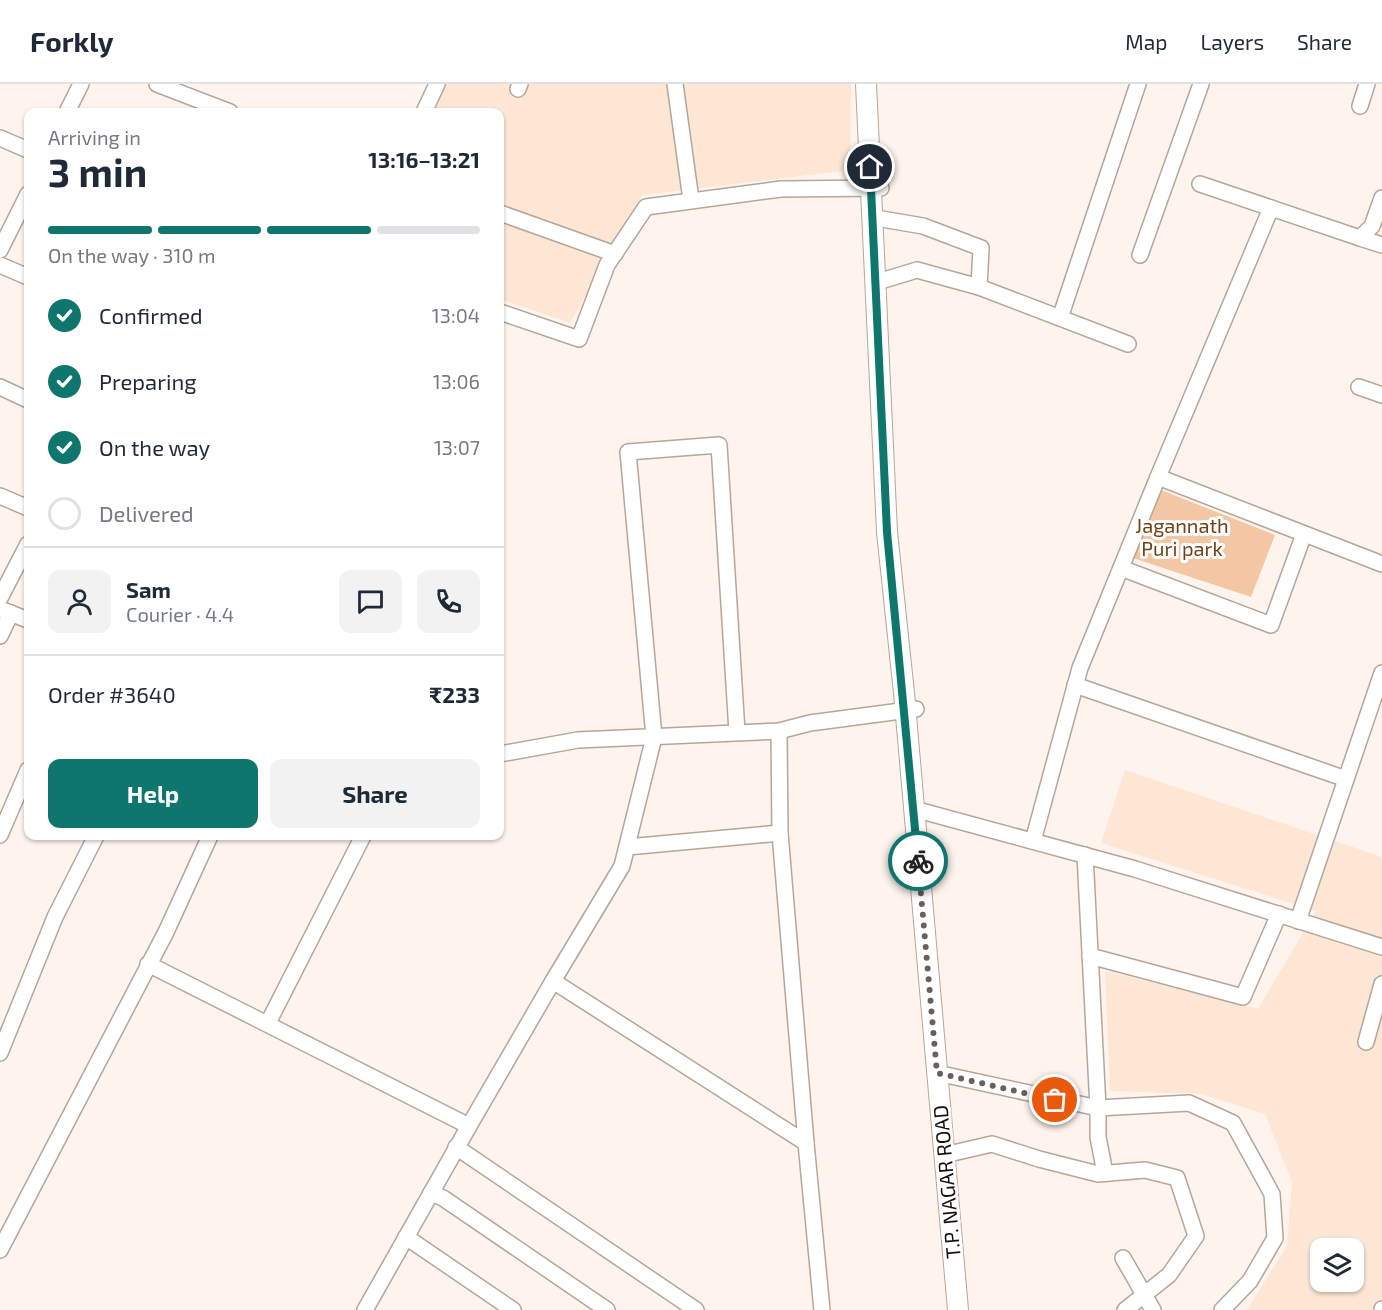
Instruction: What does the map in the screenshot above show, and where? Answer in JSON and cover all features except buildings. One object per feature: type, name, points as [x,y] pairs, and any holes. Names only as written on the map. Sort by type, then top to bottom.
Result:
[{"type":"main road","name":"T.P. NAGAR ROAD","points":[[866,84],[876,188],[887,532],[911,710],[958,1310]]},
{"type":"main road","points":[[876,84],[876,188],[882,219],[895,502],[911,710]]},
{"type":"main road","points":[[941,1074],[953,1152],[967,1310]]},
{"type":"street","points":[[70,108],[81,84]]},
{"type":"street","points":[[157,84],[220,108]]},
{"type":"street","points":[[426,108],[436,84]]},
{"type":"street","points":[[675,84],[691,200]]},
{"type":"street","points":[[1060,318],[1138,84]]},
{"type":"street","points":[[1140,255],[1201,84]]},
{"type":"street","points":[[1360,106],[1367,84]]},
{"type":"street","points":[[0,138],[24,148]]},
{"type":"street","points":[[1200,184],[1382,245]]},
{"type":"street","points":[[504,313],[579,339],[607,265],[646,207],[781,189],[876,188]]},
{"type":"street","points":[[1360,238],[1372,226],[1382,198]]},
{"type":"street","points":[[0,250],[24,202]]},
{"type":"street","points":[[1033,841],[1080,668],[1271,208]]},
{"type":"street","points":[[504,214],[615,254]]},
{"type":"street","points":[[882,219],[923,226],[981,248],[979,288]]},
{"type":"street","points":[[0,265],[24,275]]},
{"type":"street","points":[[884,280],[917,270],[979,288],[1128,344]]},
{"type":"street","points":[[0,387],[24,398]]},
{"type":"street","points":[[1359,387],[1382,395]]},
{"type":"street","points":[[365,1310],[456,1147],[622,866],[654,737],[628,452],[719,445],[736,732]]},
{"type":"street","points":[[1158,477],[1382,564]]},
{"type":"street","points":[[0,496],[24,506]]},
{"type":"street","points":[[1121,568],[1271,625],[1304,534]]},
{"type":"street","points":[[0,598],[24,552]]},
{"type":"street","points":[[0,636],[5,611],[24,618]]},
{"type":"street","points":[[1298,921],[1382,673]]},
{"type":"street","points":[[1075,685],[1346,779]]},
{"type":"street","points":[[504,753],[578,740],[779,731],[810,723],[911,710]]},
{"type":"street","points":[[779,731],[780,832],[822,1310]]},
{"type":"street","points":[[0,836],[24,779]]},
{"type":"street","points":[[920,810],[1085,855],[1382,947]]},
{"type":"street","points":[[627,847],[780,832]]},
{"type":"street","points":[[0,1053],[55,917],[94,840]]},
{"type":"street","points":[[0,1250],[166,932],[208,840]]},
{"type":"street","points":[[268,1023],[361,840]]},
{"type":"street","points":[[1085,855],[1098,1137],[1105,1173]]},
{"type":"street","points":[[1090,956],[1243,997],[1278,914]]},
{"type":"street","points":[[148,964],[469,1126]]},
{"type":"street","points":[[553,981],[806,1143]]},
{"type":"street","points":[[1366,1042],[1382,984]]},
{"type":"street","points":[[941,1074],[1098,1108],[1189,1103],[1233,1123],[1272,1194],[1275,1238],[1250,1281],[1222,1310]]},
{"type":"street","points":[[953,1152],[992,1144],[1098,1174],[1145,1170],[1177,1178],[1196,1236],[1169,1275],[1125,1310]]},
{"type":"street","points":[[456,1147],[696,1310]]},
{"type":"street","points":[[431,1193],[443,1198],[607,1310]]},
{"type":"street","points":[[406,1238],[513,1310]]},
{"type":"street","points":[[1123,1258],[1153,1310]]},
{"type":"shaded area","points":[[435,84],[851,84],[850,170],[643,195],[570,323],[504,300],[504,108],[424,108]]},
{"type":"shaded area","points":[[1125,770],[1382,857],[1382,1310],[1247,1310],[1287,1246],[1292,1182],[1265,1114],[1202,1094],[1110,1091],[1105,971],[1258,1009],[1316,911],[1101,843]]},
{"type":"green space","name":"Jagannath Puri park","points":[[1161,490],[1275,535],[1251,597],[1133,558]]},
{"type":"way so far","points":[[918,861],[937,1073],[1055,1100]]},
{"type":"route","points":[[870,167],[887,532],[904,693],[918,861]]}]
